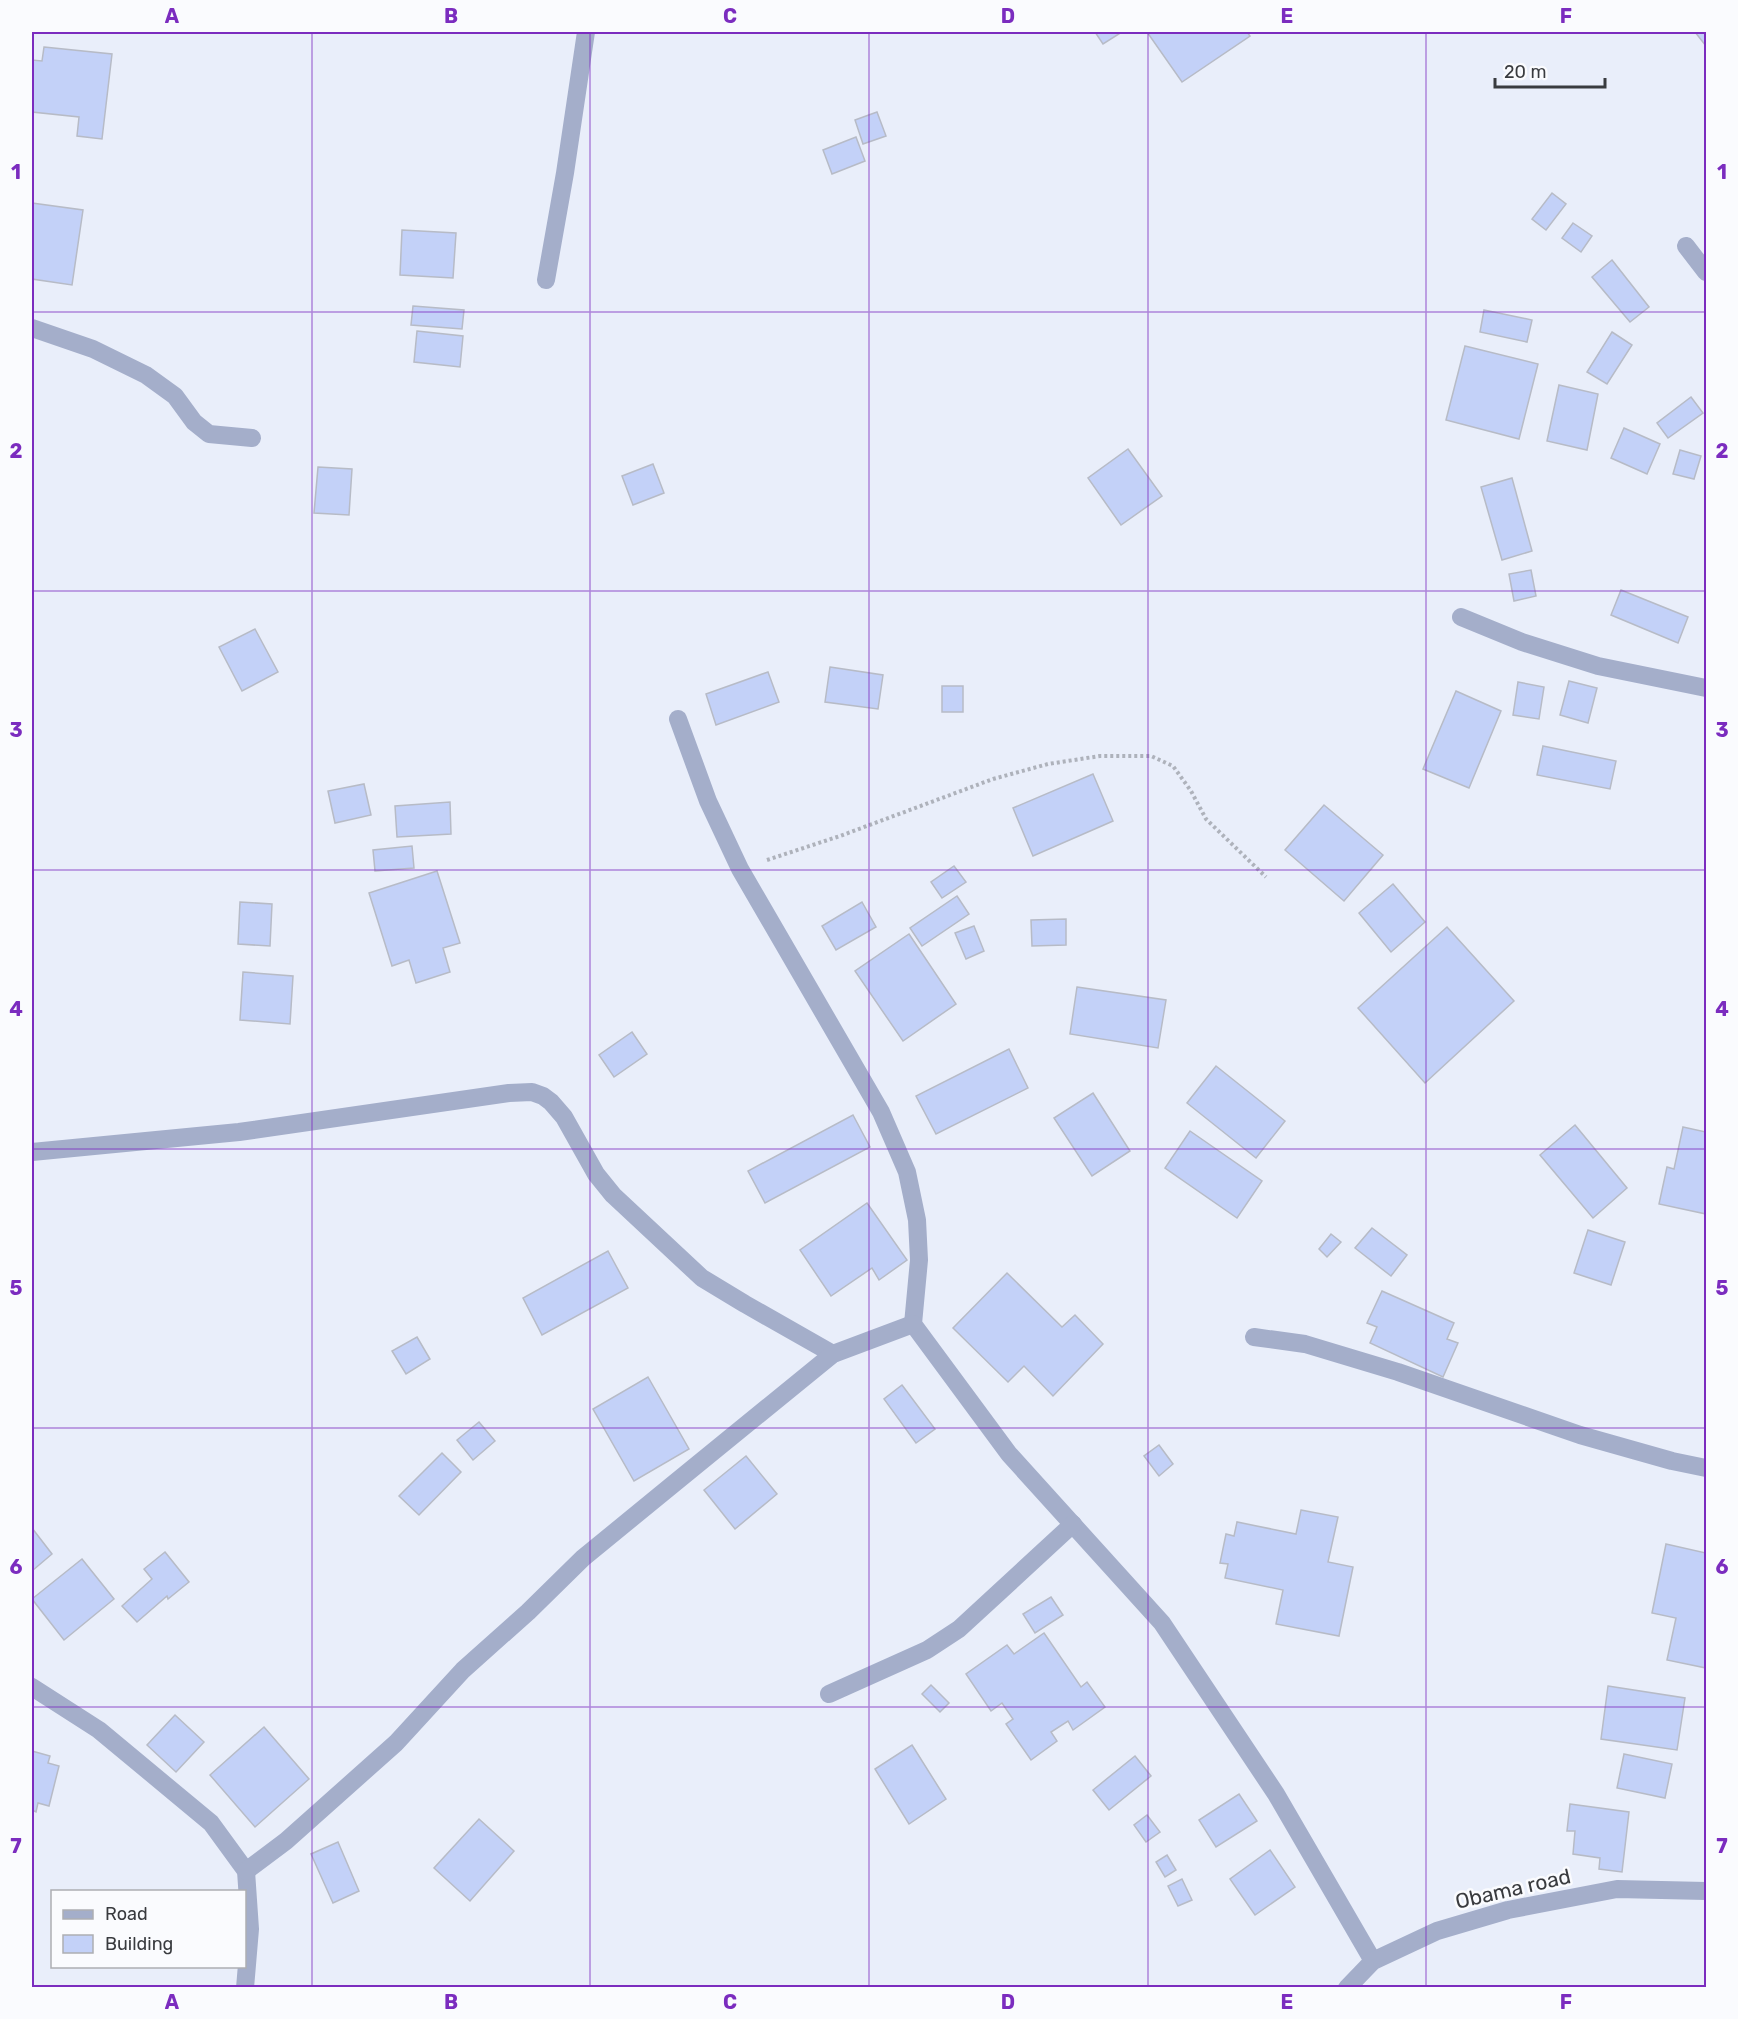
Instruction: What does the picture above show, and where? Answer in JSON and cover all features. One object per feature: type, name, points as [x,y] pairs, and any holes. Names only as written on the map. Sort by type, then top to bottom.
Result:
[{"type":"street","points":[[546,280],[586,32]]},
{"type":"street","points":[[1686,246],[1707,272]]},
{"type":"street","points":[[32,328],[93,349],[146,375],[175,396],[194,422],[209,435],[252,438]]},
{"type":"street","points":[[1461,617],[1522,642],[1598,666],[1707,688]]},
{"type":"street","points":[[678,719],[708,801],[740,868],[881,1112],[907,1172],[917,1220],[919,1260],[913,1324],[1009,1454],[1162,1623],[1276,1794],[1373,1961]]},
{"type":"street","points":[[32,1152],[239,1132],[508,1093],[532,1092],[551,1102],[564,1117],[596,1174],[613,1196],[702,1278],[833,1354]]},
{"type":"street","points":[[246,1871],[286,1841],[396,1743],[464,1670],[583,1558],[833,1354],[913,1324]]},
{"type":"street","points":[[1254,1337],[1305,1344],[1398,1372],[1580,1435],[1653,1456],[1707,1468]]},
{"type":"street","points":[[829,1694],[927,1650],[960,1629],[1073,1524]]},
{"type":"street","points":[[32,1687],[99,1730],[211,1823],[246,1871],[250,1929],[245,1988]]},
{"type":"street","name":"Obama road","points":[[1347,1988],[1373,1961],[1437,1932],[1508,1910],[1617,1889],[1707,1890]]},
{"type":"path","points":[[740,868],[840,836],[993,779],[1048,764],[1100,756],[1151,756],[1173,766],[1206,819],[1266,877]]},
{"type":"building","points":[[1095,32],[1122,32],[1103,44]]},
{"type":"building","points":[[1147,32],[1247,32],[1250,36],[1182,82]]},
{"type":"building","points":[[1695,32],[1706,32],[1706,46]]},
{"type":"building","points":[[44,47],[112,54],[102,139],[77,136],[79,117],[32,112],[32,60],[42,61]]},
{"type":"building","points":[[877,112],[886,136],[863,144],[855,120]]},
{"type":"building","points":[[856,137],[865,161],[832,174],[823,150]]},
{"type":"building","points":[[1552,193],[1566,204],[1546,230],[1532,219]]},
{"type":"building","points":[[32,203],[83,210],[72,285],[32,279]]},
{"type":"building","points":[[1573,223],[1592,236],[1581,252],[1562,238]]},
{"type":"building","points":[[402,230],[456,233],[453,278],[400,275]]},
{"type":"building","points":[[1612,260],[1649,307],[1630,322],[1592,277]]},
{"type":"building","points":[[413,306],[464,310],[462,329],[411,325]]},
{"type":"building","points":[[1484,310],[1532,320],[1527,342],[1480,332]]},
{"type":"building","points":[[417,331],[463,336],[460,367],[414,362]]},
{"type":"building","points":[[1612,332],[1632,345],[1607,384],[1587,372]]},
{"type":"building","points":[[1465,346],[1538,364],[1519,439],[1446,420]]},
{"type":"building","points":[[1559,385],[1598,394],[1587,450],[1547,441]]},
{"type":"building","points":[[1691,397],[1703,413],[1668,438],[1657,423]]},
{"type":"building","points":[[1624,428],[1660,444],[1647,474],[1611,458]]},
{"type":"building","points":[[1128,449],[1162,496],[1121,525],[1088,478]]},
{"type":"building","points":[[1680,450],[1701,456],[1694,479],[1673,474]]},
{"type":"building","points":[[653,464],[664,493],[633,505],[622,476]]},
{"type":"building","points":[[318,467],[352,469],[349,515],[314,513]]},
{"type":"building","points":[[1512,478],[1532,551],[1502,560],[1481,487]]},
{"type":"building","points":[[1531,570],[1536,596],[1514,601],[1509,574]]},
{"type":"building","points":[[1621,590],[1688,617],[1678,643],[1611,615]]},
{"type":"building","points":[[255,629],[278,672],[242,691],[219,647]]},
{"type":"building","points":[[830,667],[883,675],[878,709],[825,702]]},
{"type":"building","points":[[768,672],[779,702],[716,725],[706,694]]},
{"type":"building","points":[[1569,681],[1597,688],[1588,723],[1560,715]]},
{"type":"building","points":[[1518,682],[1544,687],[1539,719],[1513,715]]},
{"type":"building","points":[[942,686],[963,686],[963,712],[942,712]]},
{"type":"building","points":[[1456,691],[1501,711],[1469,788],[1423,769]]},
{"type":"building","points":[[1543,746],[1616,761],[1610,789],[1537,775]]},
{"type":"building","points":[[1093,774],[1113,821],[1033,856],[1013,808]]},
{"type":"building","points":[[364,784],[371,815],[335,823],[328,791]]},
{"type":"building","points":[[450,802],[451,834],[397,837],[395,806]]},
{"type":"building","points":[[1324,805],[1383,855],[1344,901],[1285,850]]},
{"type":"building","points":[[412,846],[414,868],[375,871],[373,850]]},
{"type":"building","points":[[954,866],[966,882],[942,898],[931,882]]},
{"type":"building","points":[[437,871],[460,943],[443,948],[450,972],[416,983],[409,960],[392,966],[369,893]]},
{"type":"building","points":[[1393,884],[1425,922],[1391,952],[1359,913]]},
{"type":"building","points":[[957,896],[969,914],[922,946],[910,928]]},
{"type":"building","points":[[240,902],[272,904],[270,946],[238,944]]},
{"type":"building","points":[[862,902],[876,927],[836,950],[822,926]]},
{"type":"building","points":[[1066,919],[1066,945],[1032,946],[1031,920]]},
{"type":"building","points":[[974,926],[984,951],[966,959],[955,933]]},
{"type":"building","points":[[1447,927],[1514,1001],[1425,1083],[1358,1008]]},
{"type":"building","points":[[909,934],[956,1004],[903,1041],[855,971]]},
{"type":"building","points":[[243,972],[293,976],[290,1024],[240,1020]]},
{"type":"building","points":[[1077,987],[1166,1000],[1158,1048],[1070,1034]]},
{"type":"building","points":[[632,1032],[647,1054],[614,1077],[599,1055]]},
{"type":"building","points":[[1009,1049],[1028,1088],[936,1134],[916,1096]]},
{"type":"building","points":[[1216,1066],[1285,1121],[1256,1158],[1187,1103]]},
{"type":"building","points":[[1093,1093],[1130,1151],[1092,1176],[1054,1118]]},
{"type":"building","points":[[853,1115],[870,1147],[765,1203],[748,1171]]},
{"type":"building","points":[[1575,1125],[1627,1188],[1593,1218],[1540,1155]]},
{"type":"building","points":[[1683,1127],[1706,1132],[1706,1214],[1659,1204],[1667,1167],[1674,1169]]},
{"type":"building","points":[[1190,1131],[1262,1181],[1237,1218],[1165,1168]]},
{"type":"building","points":[[867,1203],[907,1260],[879,1280],[872,1268],[831,1296],[800,1250]]},
{"type":"building","points":[[1372,1228],[1407,1255],[1391,1276],[1355,1248]]},
{"type":"building","points":[[1588,1230],[1625,1242],[1611,1285],[1574,1273]]},
{"type":"building","points":[[1331,1234],[1341,1242],[1327,1257],[1319,1249]]},
{"type":"building","points":[[608,1251],[628,1288],[542,1335],[523,1298]]},
{"type":"building","points":[[1007,1273],[1062,1327],[1075,1315],[1103,1344],[1053,1396],[1024,1366],[1008,1382],[953,1328]]},
{"type":"building","points":[[1382,1291],[1454,1323],[1447,1339],[1458,1343],[1443,1377],[1370,1343],[1377,1327],[1367,1323]]},
{"type":"building","points":[[417,1337],[430,1359],[406,1374],[392,1351]]},
{"type":"building","points":[[648,1377],[689,1449],[634,1481],[593,1409]]},
{"type":"building","points":[[902,1385],[935,1429],[916,1443],[884,1399]]},
{"type":"building","points":[[479,1422],[495,1441],[473,1460],[457,1440]]},
{"type":"building","points":[[1159,1445],[1173,1464],[1159,1476],[1144,1456]]},
{"type":"building","points":[[442,1453],[461,1472],[419,1515],[399,1496]]},
{"type":"building","points":[[746,1456],[777,1494],[735,1529],[704,1490]]},
{"type":"building","points":[[1301,1510],[1338,1517],[1328,1562],[1353,1567],[1339,1636],[1276,1624],[1283,1590],[1225,1578],[1228,1564],[1220,1563],[1226,1534],[1234,1536],[1237,1522],[1296,1534]]},
{"type":"building","points":[[32,1528],[52,1554],[32,1571]]},
{"type":"building","points":[[1666,1544],[1706,1553],[1706,1668],[1667,1660],[1676,1618],[1652,1613]]},
{"type":"building","points":[[165,1552],[189,1582],[168,1599],[167,1596],[137,1622],[122,1606],[152,1579],[144,1569]]},
{"type":"building","points":[[82,1559],[114,1599],[64,1640],[32,1599]]},
{"type":"building","points":[[1051,1597],[1063,1615],[1035,1633],[1023,1614]]},
{"type":"building","points":[[1044,1633],[1081,1687],[1087,1682],[1105,1707],[1073,1730],[1068,1721],[1051,1732],[1057,1741],[1031,1760],[1006,1724],[1013,1719],[1002,1703],[991,1711],[966,1674],[1007,1645],[1014,1654]]},
{"type":"building","points":[[931,1685],[949,1703],[940,1712],[922,1694]]},
{"type":"building","points":[[1608,1686],[1685,1698],[1677,1750],[1601,1739]]},
{"type":"building","points":[[175,1715],[204,1742],[176,1772],[147,1745]]},
{"type":"building","points":[[264,1727],[309,1779],[255,1827],[210,1775]]},
{"type":"building","points":[[912,1745],[946,1799],[909,1824],[875,1769]]},
{"type":"building","points":[[32,1751],[50,1756],[48,1763],[59,1766],[49,1806],[38,1803],[36,1812],[32,1810]]},
{"type":"building","points":[[1624,1754],[1672,1764],[1665,1798],[1617,1788]]},
{"type":"building","points":[[1135,1756],[1151,1776],[1109,1810],[1093,1790]]},
{"type":"building","points":[[1239,1794],[1257,1821],[1216,1847],[1199,1820]]},
{"type":"building","points":[[1570,1804],[1629,1812],[1622,1872],[1599,1869],[1600,1858],[1573,1854],[1575,1831],[1567,1831]]},
{"type":"building","points":[[1147,1815],[1160,1832],[1146,1842],[1134,1825]]},
{"type":"building","points":[[479,1819],[514,1851],[470,1901],[434,1868]]},
{"type":"building","points":[[338,1842],[359,1891],[333,1903],[311,1854]]},
{"type":"building","points":[[1270,1850],[1295,1887],[1255,1915],[1230,1879]]},
{"type":"building","points":[[1167,1855],[1176,1870],[1165,1877],[1156,1862]]},
{"type":"building","points":[[1182,1879],[1192,1900],[1178,1906],[1168,1886]]}]
